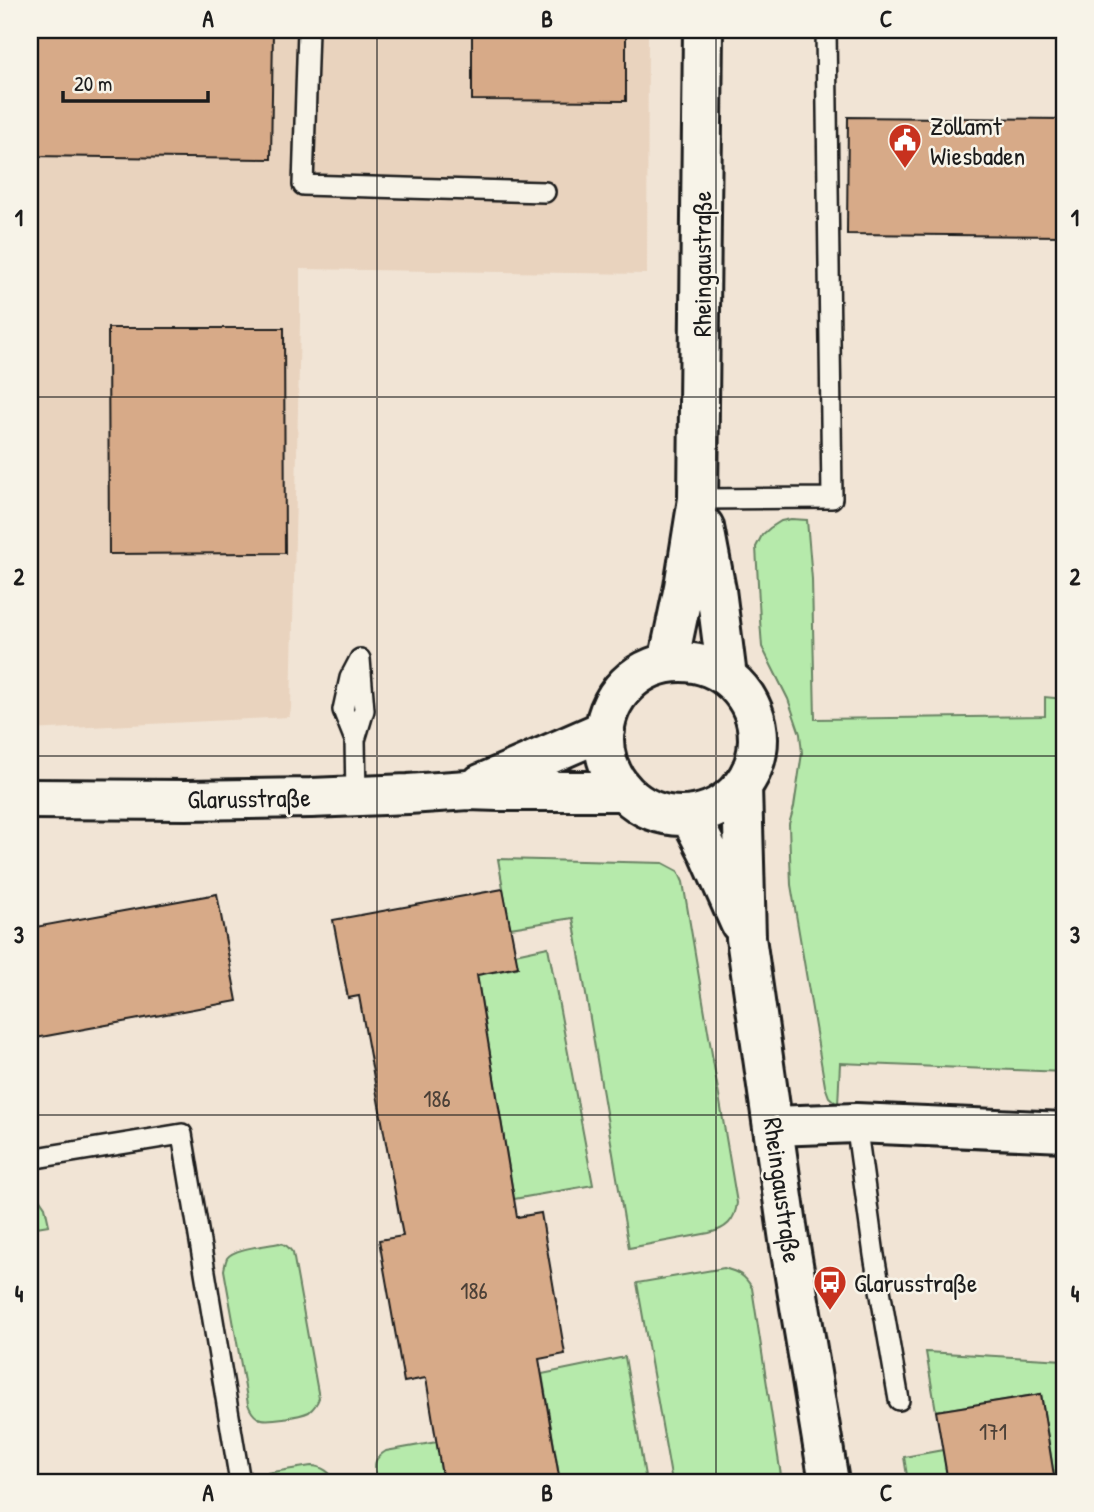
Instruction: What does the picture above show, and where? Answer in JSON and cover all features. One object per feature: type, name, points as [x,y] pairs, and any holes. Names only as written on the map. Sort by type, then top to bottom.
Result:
[{"type":"street","name":"Rheingaustraße","points":[[668,663],[687,574],[698,499],[703,30]]},
{"type":"street","name":"Rheingaustraße","points":[[698,499],[716,590],[727,677]]},
{"type":"street","name":"Rheingaustraße","points":[[688,662],[711,668],[727,677],[747,699],[757,722],[758,746],[753,769],[742,786],[722,805],[690,816],[653,811],[624,791],[614,778],[605,748],[609,712],[621,690],[640,674],[668,663],[688,662]]},
{"type":"street","name":"Glarusstraße","points":[[468,790],[605,730]]},
{"type":"street","name":"Rheingaustraße","points":[[742,786],[746,938],[789,1240],[829,1482]]},
{"type":"street","name":"Glarusstraße","points":[[30,799],[186,800],[468,790],[624,791]]},
{"type":"street","name":"Rheingaustraße","points":[[690,816],[746,938]]},
{"type":"street","points":[[773,1126],[856,1123],[1064,1132]]},
{"type":"lane","points":[[308,30],[303,185],[545,192]]},
{"type":"lane","points":[[698,499],[832,498],[826,30]]},
{"type":"lane","points":[[355,740],[356,796]]},
{"type":"lane","points":[[856,1123],[874,1255],[899,1400]]},
{"type":"lane","points":[[30,1159],[182,1134],[240,1482]]},
{"type":"shaded area","points":[[30,30],[648,30],[647,274],[300,269],[289,717],[30,730]]},
{"type":"green space","points":[[807,520],[812,579],[815,719],[1045,716],[1045,697],[1064,699],[1059,810],[1064,812],[1064,1072],[840,1063],[838,1105],[829,1097],[791,885],[789,824],[802,753],[800,734],[788,699],[762,647],[760,620],[756,547],[762,535],[770,528],[781,521]]},
{"type":"green space","points":[[498,859],[663,863],[678,871],[683,882],[737,1203],[732,1219],[725,1226],[709,1233],[629,1248],[573,918],[510,928]]},
{"type":"green space","points":[[548,947],[593,1185],[514,1199],[477,975],[517,968],[515,954]]},
{"type":"green space","points":[[30,1185],[45,1207],[49,1225],[30,1228]]},
{"type":"green space","points":[[279,1243],[293,1253],[319,1398],[314,1407],[305,1414],[262,1419],[255,1415],[248,1404],[224,1270],[227,1258],[236,1252]]},
{"type":"green space","points":[[724,1268],[741,1275],[752,1288],[782,1482],[672,1482],[637,1283]]},
{"type":"green space","points":[[926,1352],[1064,1360],[1064,1482],[1055,1482],[1041,1394],[936,1411]]},
{"type":"green space","points":[[625,1357],[646,1482],[560,1482],[542,1374]]},
{"type":"green space","points":[[437,1442],[443,1482],[377,1482],[376,1461],[381,1454]]},
{"type":"green space","points":[[943,1450],[948,1482],[908,1482],[904,1457]]},
{"type":"green space","points":[[311,1466],[326,1471],[337,1482],[262,1482],[260,1474]]},
{"type":"building","points":[[30,30],[273,30],[271,159],[30,156]]},
{"type":"building","points":[[472,30],[626,30],[626,101],[472,100]]},
{"type":"building","points":[[848,117],[1064,119],[1064,236],[847,234]]},
{"type":"building","points":[[108,328],[284,328],[285,553],[109,554]]},
{"type":"building","points":[[503,889],[518,967],[477,975],[517,1217],[541,1213],[565,1354],[539,1359],[560,1482],[443,1482],[426,1378],[404,1382],[379,1240],[403,1236],[359,996],[348,998],[333,920]]},
{"type":"building","points":[[217,894],[237,1001],[30,1039],[30,928]]},
{"type":"building","points":[[1041,1394],[1055,1482],[948,1482],[936,1411]]},
{"type":"place","name":"Zollamt Wiesbaden","points":[[905,170]]},
{"type":"place","name":"Glarusstraße","points":[[830,1312]]}]
